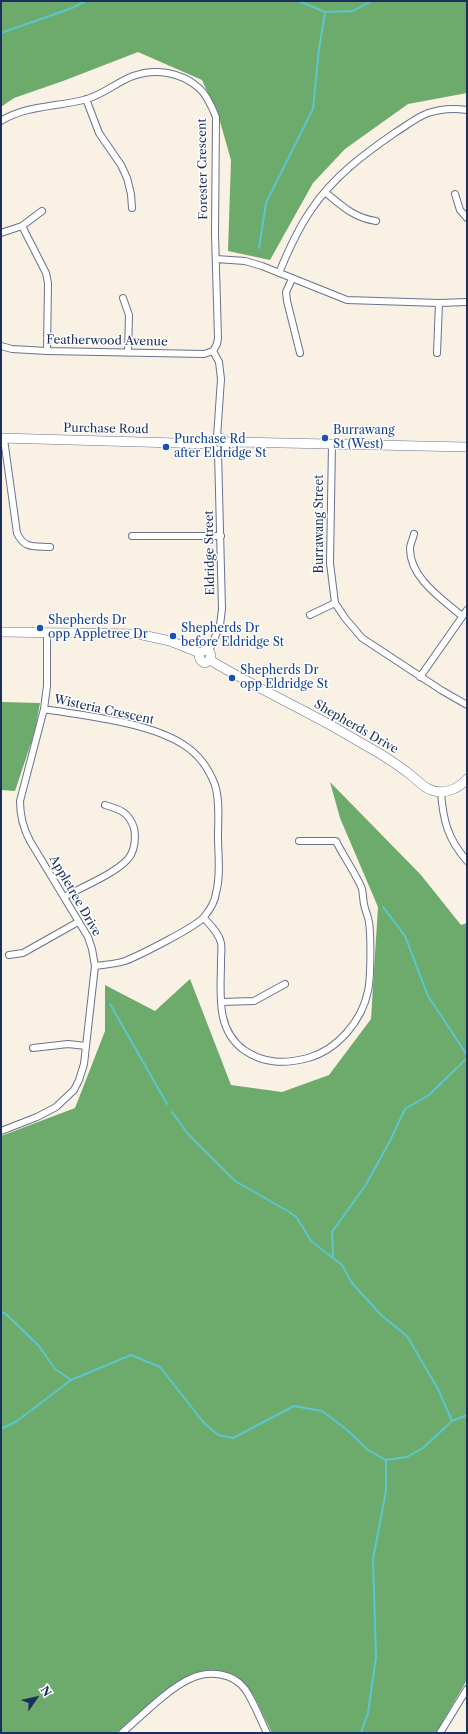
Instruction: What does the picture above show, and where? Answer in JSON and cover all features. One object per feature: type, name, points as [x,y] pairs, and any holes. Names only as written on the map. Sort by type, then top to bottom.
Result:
[{"type":"main road","name":"Purchase Road","points":[[2,438],[214,441]]},
{"type":"main road","points":[[222,438],[226,444],[224,450],[218,452],[214,450],[214,441],[222,438]]},
{"type":"main road","points":[[226,444],[237,442],[467,447]]},
{"type":"main road","name":"Shepherds Drive","points":[[1,632],[138,634],[170,641],[207,655],[247,682],[322,720],[397,764],[422,785],[431,790],[441,792]]},
{"type":"main road","points":[[441,792],[458,787],[467,779]]},
{"type":"street","name":"Forester Crescent","points":[[1,121],[17,113],[86,99],[98,95],[144,72],[159,72],[176,75],[187,80],[200,89],[211,104],[216,117],[216,259],[218,338],[213,352]]},
{"type":"street","points":[[86,99],[99,134],[121,165],[127,178],[131,194],[132,208]]},
{"type":"street","points":[[279,273],[292,241],[311,210],[325,192],[354,162],[408,124],[427,114],[443,110],[467,110]]},
{"type":"street","points":[[325,192],[352,214],[364,219],[376,221]]},
{"type":"street","points":[[455,194],[460,210],[467,218]]},
{"type":"street","points":[[1,233],[22,226],[42,211]]},
{"type":"street","points":[[22,226],[46,273],[48,283],[47,351]]},
{"type":"street","points":[[216,259],[245,261],[347,300],[439,303],[467,302]]},
{"type":"street","points":[[292,279],[286,292],[300,353]]},
{"type":"street","points":[[123,298],[129,315],[128,353]]},
{"type":"street","points":[[437,353],[439,303]]},
{"type":"street","name":"Featherwood Avenue","points":[[1,346],[12,349],[47,351],[204,354],[213,352]]},
{"type":"street","points":[[213,352],[219,362],[221,379],[214,441]]},
{"type":"street","points":[[2,438],[18,537],[20,541],[28,546],[50,547]]},
{"type":"street","name":"Burrawang Street","points":[[332,444],[330,563],[336,603],[345,618],[362,638],[420,677],[467,705]]},
{"type":"street","name":"Eldridge Street","points":[[207,655],[220,625],[222,609],[218,452]]},
{"type":"street","points":[[414,534],[410,548],[412,561],[420,576],[432,590],[462,616]]},
{"type":"street","points":[[132,536],[221,536]]},
{"type":"street","points":[[310,615],[336,603]]},
{"type":"street","points":[[420,677],[467,610]]},
{"type":"street","name":"Appletree Drive","points":[[1,1130],[37,1118],[56,1107],[74,1090],[84,1064],[95,966],[88,937],[30,841],[20,814],[20,801],[44,709],[47,686],[47,633]]},
{"type":"street","name":"Wisteria Crescent","points":[[44,709],[150,729],[167,735],[184,745],[198,756],[208,770],[215,785],[217,798],[218,879],[216,895],[204,918],[192,927],[126,960],[112,964],[95,966]]},
{"type":"street","points":[[441,792],[446,827],[459,852],[467,862]]},
{"type":"street","points":[[64,897],[118,867],[128,859],[134,846],[135,834],[131,820],[122,810],[105,805]]},
{"type":"street","points":[[204,918],[215,930],[221,942],[221,1013],[228,1034],[244,1050],[268,1061],[281,1063],[294,1062],[312,1057],[340,1040],[356,1020],[368,991],[369,922],[361,888],[336,841],[298,841]]},
{"type":"street","points":[[9,955],[23,953],[78,922]]},
{"type":"street","points":[[221,1002],[254,1001],[285,984]]},
{"type":"street","points":[[33,1048],[68,1044],[86,1046]]},
{"type":"street","points":[[122,1733],[173,1689],[191,1678],[204,1674],[226,1675],[244,1688],[267,1733]]},
{"type":"street","points":[[440,1733],[467,1689]]},
{"type":"green space","points":[[1,1],[467,1],[467,93],[408,104],[345,149],[313,183],[270,260],[228,251],[231,160],[219,118],[202,80],[138,52],[14,98],[1,107]]},
{"type":"green space","points":[[1,702],[40,703],[35,731],[15,791],[1,790]]},
{"type":"green space","points":[[330,782],[421,875],[461,925],[467,923],[467,1680],[436,1733],[272,1733],[254,1696],[245,1684],[234,1675],[219,1671],[204,1672],[171,1687],[116,1733],[1,1733],[1,1136],[75,1108],[105,1031],[105,985],[155,1011],[190,979],[231,1085],[282,1092],[329,1075],[371,1019],[378,907],[340,818]]},
{"type":"waterway","points":[[1,33],[72,8],[86,1]]},
{"type":"waterway","points":[[299,1],[325,12],[353,11],[371,1]]},
{"type":"waterway","points":[[259,248],[266,203],[313,109],[319,49],[325,12]]},
{"type":"waterway","points":[[383,907],[405,936],[428,996],[467,1055]]},
{"type":"waterway","points":[[110,1004],[167,1104]]},
{"type":"waterway","points":[[333,1256],[332,1232],[365,1186],[390,1141],[405,1109],[429,1095],[467,1058]]},
{"type":"waterway","points":[[172,1112],[188,1134],[235,1181],[291,1213],[297,1218],[311,1241],[342,1265],[352,1283],[381,1315],[407,1336],[438,1389],[452,1421]]},
{"type":"waterway","points":[[1,1312],[6,1314],[39,1346],[55,1369],[71,1380]]},
{"type":"waterway","points":[[1,1429],[17,1421],[71,1380],[131,1355],[160,1367],[204,1423],[218,1435],[233,1438],[294,1406],[322,1411],[346,1429],[368,1450],[386,1460],[407,1457],[423,1448],[452,1421],[467,1415]]},
{"type":"waterway","points":[[361,1733],[368,1713],[376,1657],[373,1559],[386,1491],[386,1460]]},
{"type":"place","name":"Burrawang St (West)","points":[[325,438]]},
{"type":"place","name":"Purchase Rd after Eldridge St","points":[[166,447]]},
{"type":"place","name":"Shepherds Dr opp Appletree Dr","points":[[40,628]]},
{"type":"place","name":"Shepherds Dr before Eldridge St","points":[[173,636]]},
{"type":"place","name":"Shepherds Dr opp Eldridge St","points":[[232,678]]}]
